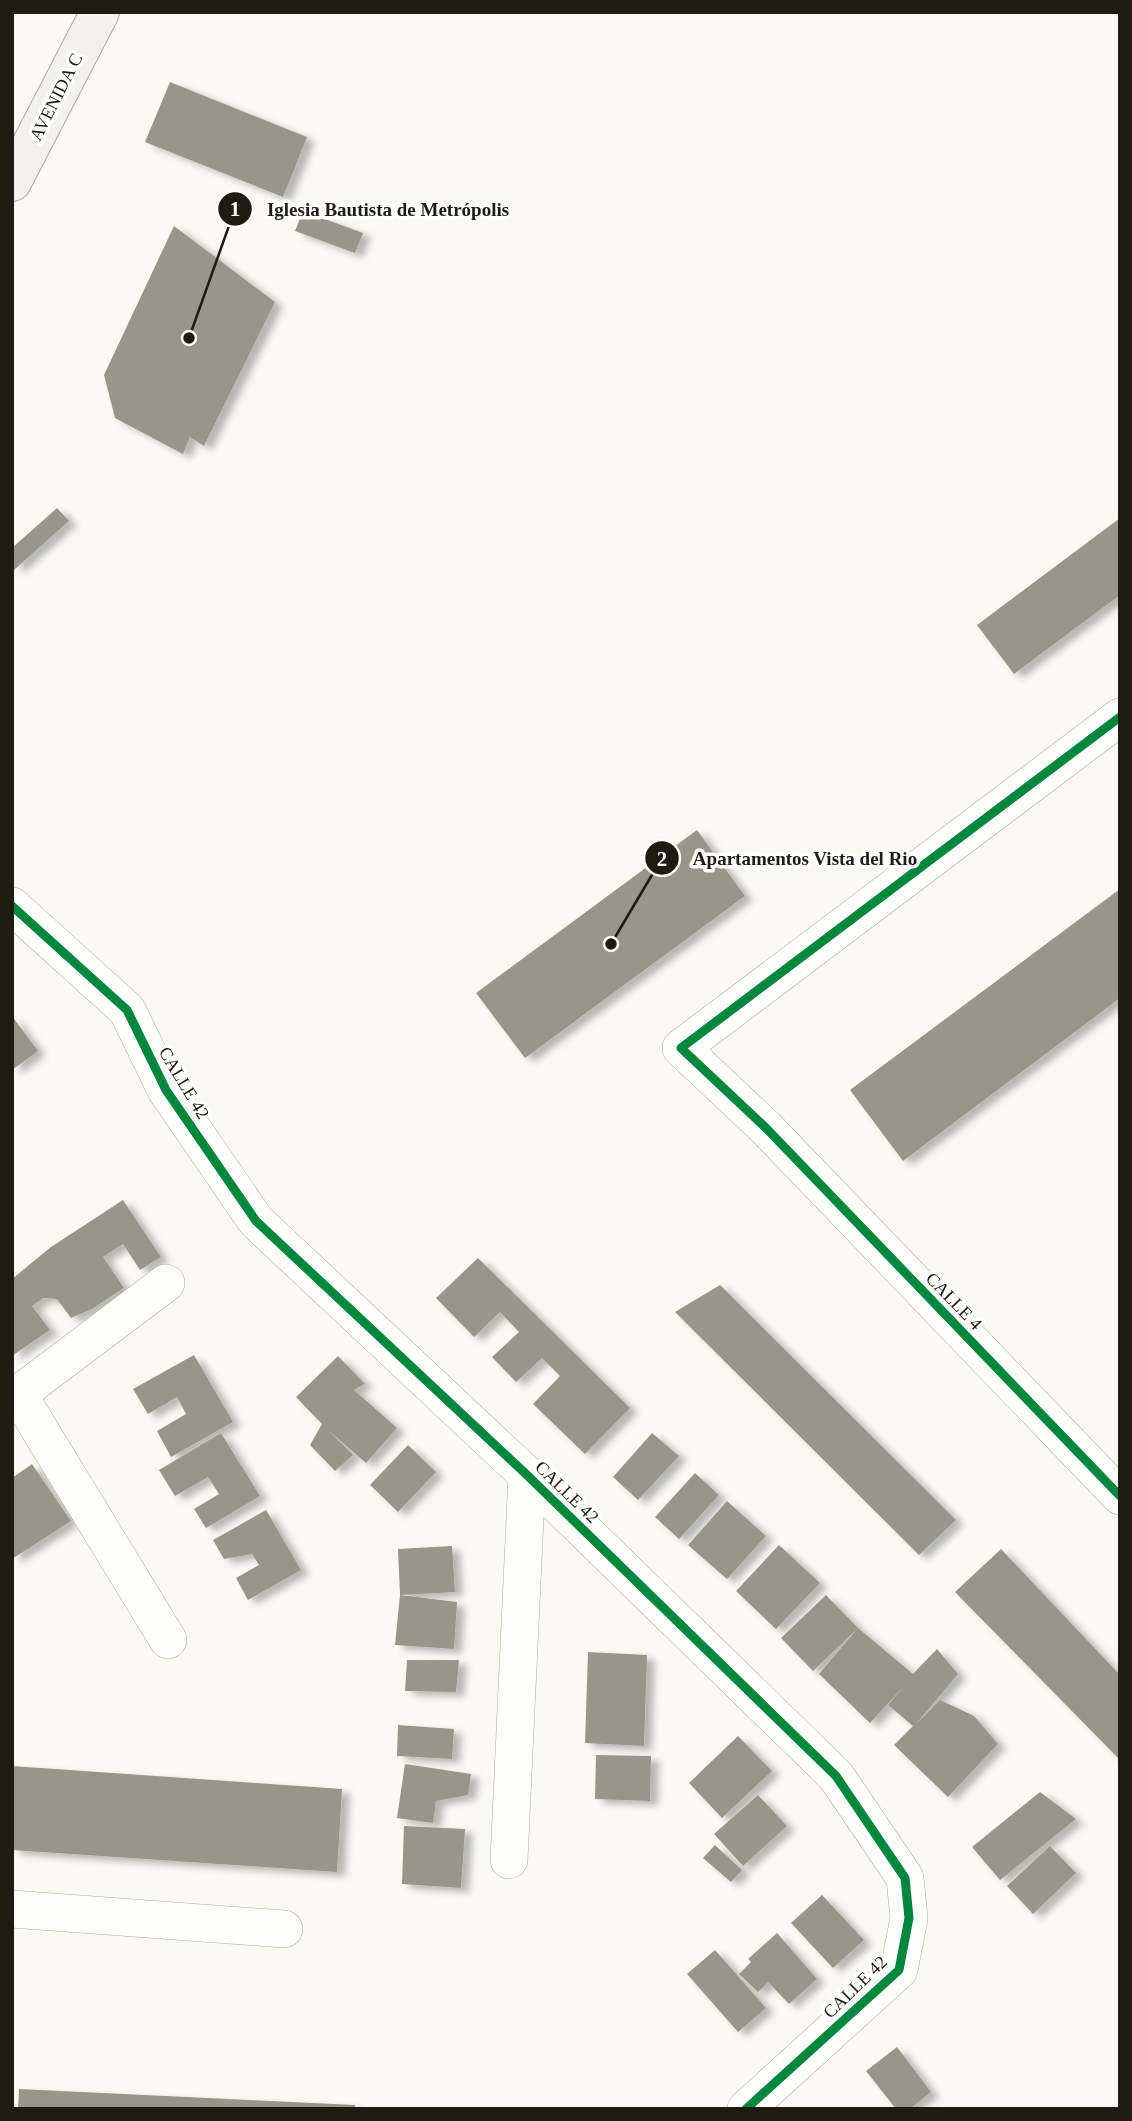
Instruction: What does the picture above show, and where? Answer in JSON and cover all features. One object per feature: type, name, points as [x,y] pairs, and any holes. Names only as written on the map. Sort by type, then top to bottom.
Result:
[{"type":"street","name":"AVENIDA C","points":[[12,182],[100,12]]},
{"type":"street","name":"CALLE 4","points":[[1120,717],[681,1048],[766,1128],[1120,1496]]},
{"type":"street","name":"CALLE 42","points":[[12,906],[127,1010],[166,1090],[257,1221],[527,1475],[836,1776],[905,1878],[909,1918],[899,1970],[746,2109]]},
{"type":"street","points":[[166,1283],[15,1397],[168,1640]]},
{"type":"street","points":[[509,1860],[527,1475]]},
{"type":"street","points":[[12,1909],[284,1929]]},
{"type":"building","points":[[170,82],[307,137],[283,197],[145,142]]},
{"type":"building","points":[[303,211],[363,233],[355,253],[295,231]]},
{"type":"building","points":[[174,226],[275,302],[204,446],[190,437],[183,454],[115,418],[104,375]]},
{"type":"building","points":[[57,508],[69,521],[14,570],[12,548]]},
{"type":"building","points":[[1120,518],[1120,595],[1014,674],[977,625]]},
{"type":"building","points":[[697,830],[745,896],[525,1058],[476,993]]},
{"type":"building","points":[[1120,889],[1120,998],[903,1161],[850,1090]]},
{"type":"building","points":[[12,1016],[38,1051],[12,1070]]},
{"type":"building","points":[[123,1200],[161,1257],[140,1270],[123,1244],[103,1257],[124,1288],[92,1309],[71,1318],[57,1299],[43,1298],[32,1306],[50,1330],[12,1356],[12,1279],[51,1247]]},
{"type":"building","points":[[478,1258],[630,1408],[585,1454],[533,1404],[560,1376],[542,1358],[516,1382],[492,1357],[519,1332],[500,1312],[474,1337],[436,1298]]},
{"type":"building","points":[[720,1285],[956,1520],[919,1555],[675,1312]]},
{"type":"building","points":[[194,1355],[233,1422],[171,1457],[157,1431],[186,1414],[177,1397],[148,1414],[133,1389]]},
{"type":"building","points":[[338,1356],[365,1384],[354,1390],[397,1428],[366,1463],[328,1430],[353,1455],[335,1471],[310,1445],[322,1424],[296,1397]]},
{"type":"building","points":[[221,1433],[260,1496],[206,1528],[194,1509],[219,1494],[208,1477],[175,1496],[159,1470]]},
{"type":"building","points":[[652,1433],[679,1456],[638,1500],[613,1477]]},
{"type":"building","points":[[408,1445],[436,1472],[398,1512],[370,1485]]},
{"type":"building","points":[[32,1464],[71,1521],[12,1559],[12,1478]]},
{"type":"building","points":[[695,1473],[719,1495],[679,1539],[655,1517]]},
{"type":"building","points":[[727,1501],[766,1536],[727,1579],[688,1545]]},
{"type":"building","points":[[266,1510],[301,1570],[248,1600],[236,1578],[259,1565],[252,1554],[224,1559],[213,1540]]},
{"type":"building","points":[[779,1545],[820,1583],[776,1629],[736,1591]]},
{"type":"building","points":[[452,1546],[455,1592],[400,1595],[398,1549]]},
{"type":"building","points":[[1001,1549],[1120,1675],[1120,1760],[955,1592]]},
{"type":"building","points":[[400,1595],[457,1602],[454,1649],[395,1645]]},
{"type":"building","points":[[826,1595],[858,1628],[813,1671],[781,1638]]},
{"type":"building","points":[[858,1628],[913,1674],[937,1649],[958,1674],[916,1724],[940,1700],[974,1716],[998,1744],[948,1797],[894,1745],[913,1726],[888,1705],[906,1684],[870,1723],[819,1674]]},
{"type":"building","points":[[588,1652],[647,1655],[644,1746],[585,1743]]},
{"type":"building","points":[[407,1660],[459,1660],[456,1692],[405,1691]]},
{"type":"building","points":[[398,1725],[454,1729],[452,1759],[397,1756]]},
{"type":"building","points":[[738,1736],[772,1771],[722,1818],[689,1783]]},
{"type":"building","points":[[596,1755],[651,1756],[650,1801],[595,1799]]},
{"type":"building","points":[[405,1764],[471,1774],[468,1795],[436,1801],[433,1823],[397,1818]]},
{"type":"building","points":[[12,1766],[342,1789],[337,1872],[12,1850]]},
{"type":"building","points":[[1040,1792],[1076,1819],[1000,1880],[972,1847]]},
{"type":"building","points":[[758,1795],[787,1826],[743,1866],[714,1834]]},
{"type":"building","points":[[404,1826],[465,1829],[461,1888],[402,1884]]},
{"type":"building","points":[[715,1845],[742,1870],[731,1882],[703,1858]]},
{"type":"building","points":[[1050,1846],[1076,1873],[1033,1914],[1007,1886]]},
{"type":"building","points":[[822,1895],[864,1940],[833,1968],[791,1923]]},
{"type":"building","points":[[777,1933],[817,1979],[789,2004],[768,1982],[758,1992],[739,1974],[751,1962],[748,1959]]},
{"type":"building","points":[[715,1950],[766,2008],[738,2032],[687,1974]]},
{"type":"building","points":[[897,2047],[931,2092],[910,2109],[896,2109],[866,2071]]},
{"type":"building","points":[[19,2089],[355,2105],[355,2109],[18,2109]]},
{"type":"cycle path","points":[[1120,717],[681,1048],[766,1128],[1120,1496]]},
{"type":"cycle path","points":[[12,906],[127,1010],[166,1090],[256,1221],[527,1475],[836,1776],[905,1878],[909,1918],[899,1970],[746,2109]]},
{"type":"place","name":"Iglesia Bautista de Metrópolis","points":[[189,338]]},
{"type":"place","name":"Apartamentos Vista del Rio","points":[[611,944]]}]
